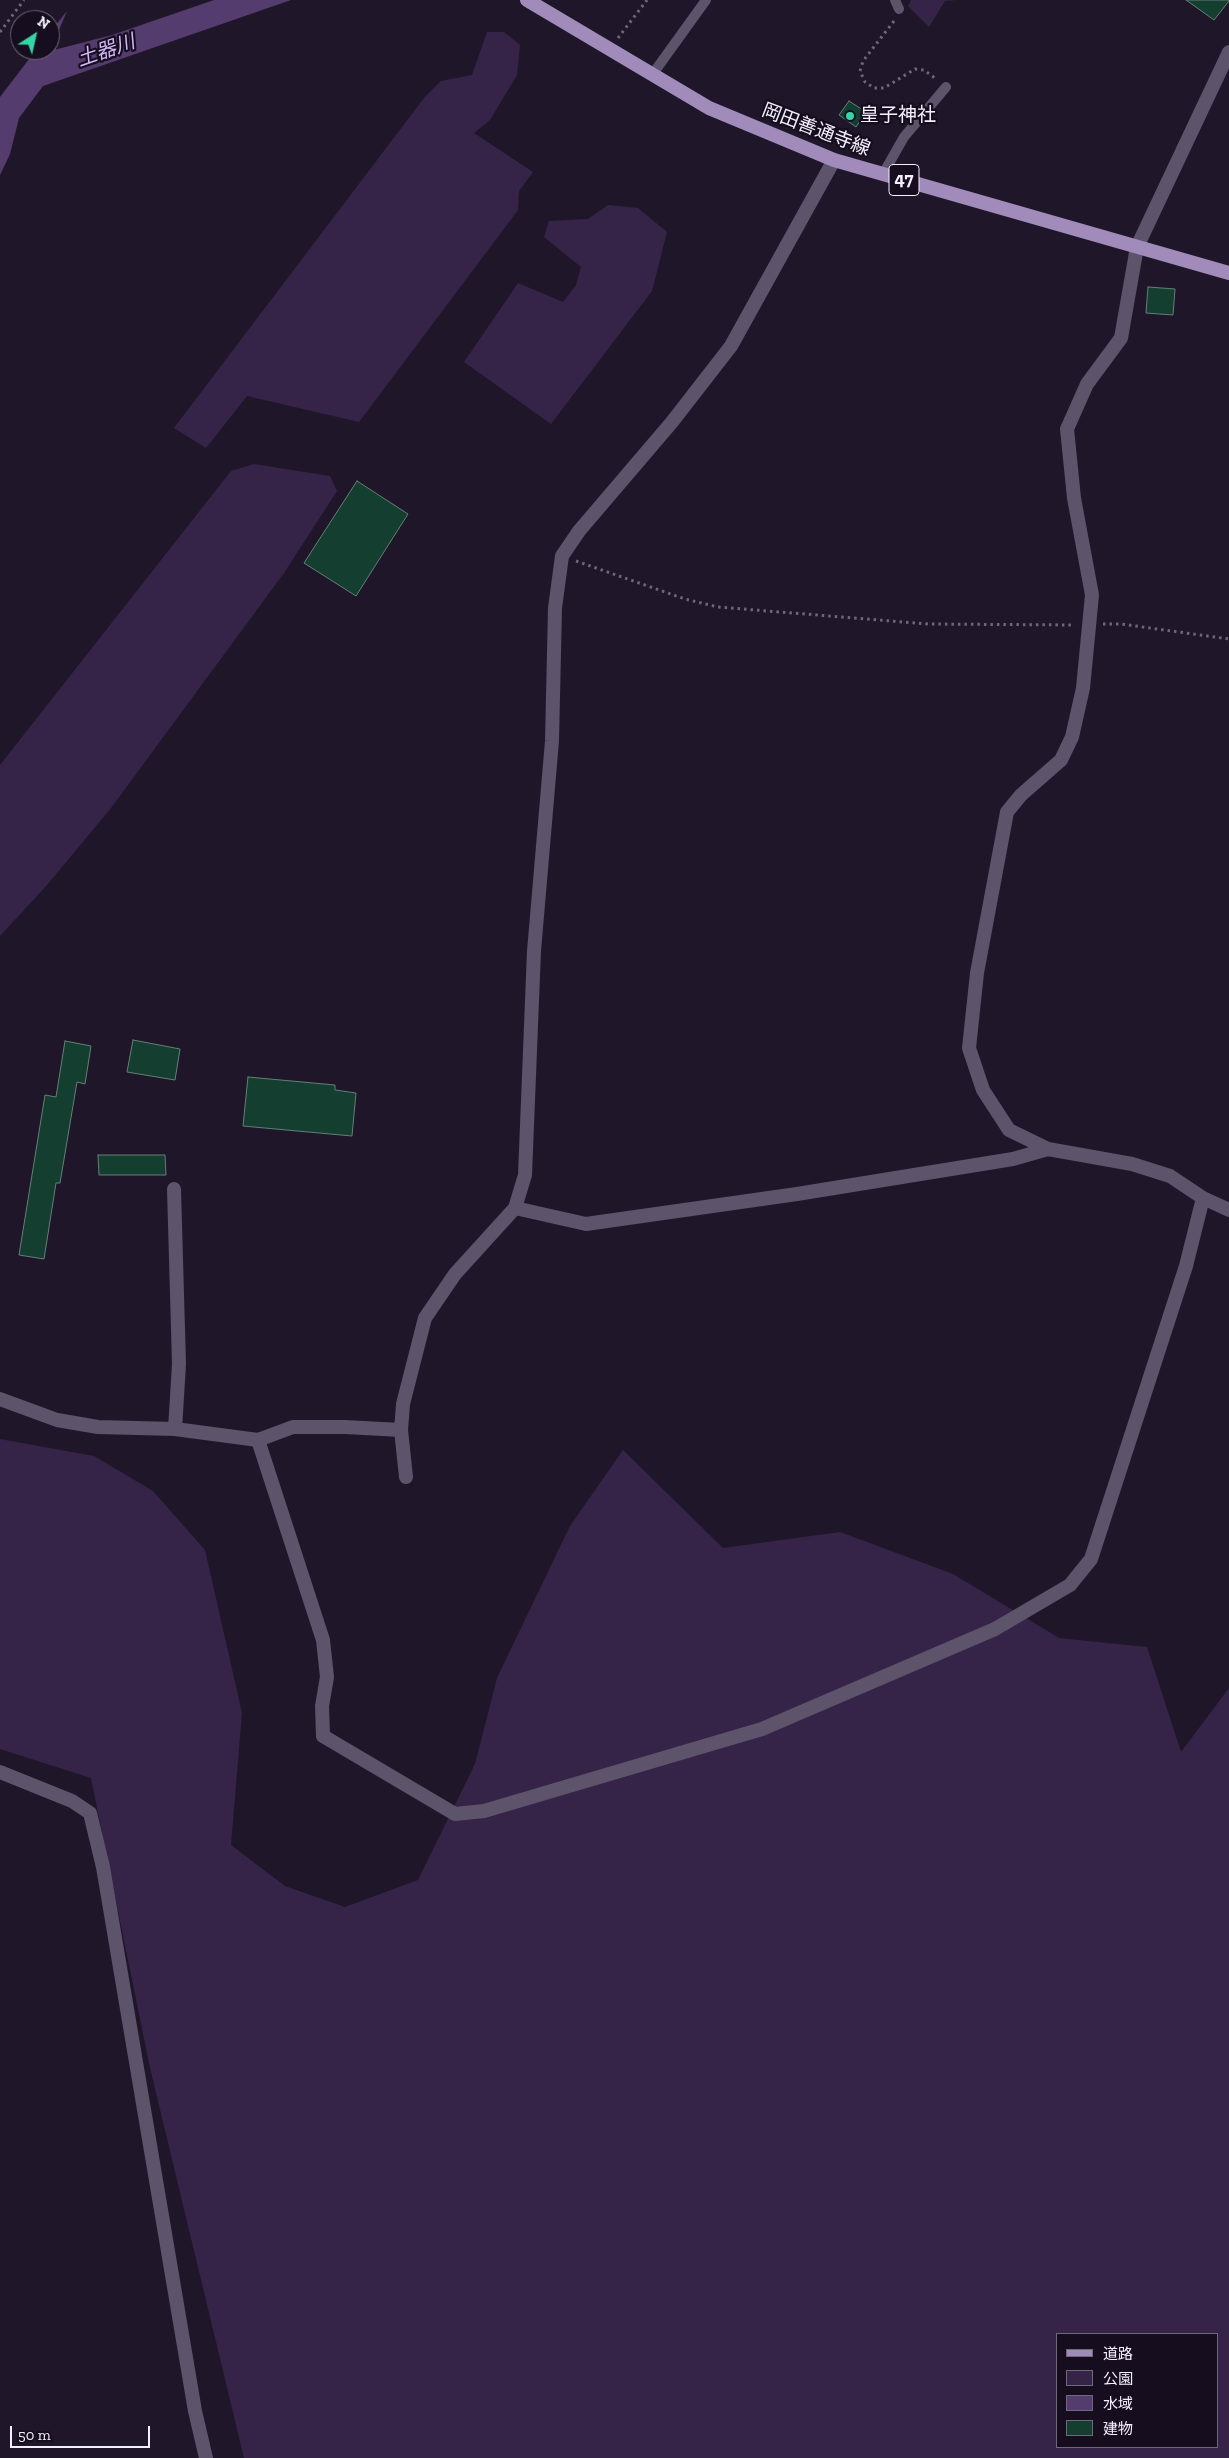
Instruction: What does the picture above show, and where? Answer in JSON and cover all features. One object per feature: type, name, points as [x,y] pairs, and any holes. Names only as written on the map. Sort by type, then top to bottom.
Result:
[{"type":"main road","name":"岡田善通寺線","points":[[527,0],[603,47],[709,108],[834,160],[1229,273]]},
{"type":"street","points":[[1229,52],[1138,247],[1121,338],[1087,384],[1066,429],[1074,498],[1092,595],[1078,708],[1072,737],[1061,760],[1021,795],[1007,812],[977,973],[969,1048],[983,1090],[1009,1130],[1048,1149],[1132,1164],[1170,1176],[1203,1198],[1229,1210]]},
{"type":"street","points":[[406,1477],[401,1430],[403,1404],[425,1318],[455,1274],[515,1208],[525,1166],[534,951],[552,741],[555,608],[562,556],[579,530],[672,422],[731,346],[834,160]]},
{"type":"street","points":[[515,1208],[586,1224],[797,1194],[1013,1160],[1048,1149]]},
{"type":"street","points":[[174,1189],[179,1364],[175,1429]]},
{"type":"street","points":[[258,1440],[324,1640],[328,1678],[322,1706],[323,1736],[455,1814],[484,1811],[762,1729],[995,1629],[1070,1585],[1090,1559],[1186,1266],[1203,1198]]},
{"type":"street","points":[[0,1399],[57,1420],[98,1427],[175,1429],[258,1440],[293,1428],[345,1427],[401,1430]]},
{"type":"street","points":[[0,1772],[72,1801],[90,1813],[103,1867],[195,2410],[206,2458]]},
{"type":"lane","points":[[652,75],[706,0]]},
{"type":"lane","points":[[883,174],[904,137],[946,87]]},
{"type":"path","points":[[0,32],[24,0]]},
{"type":"path","points":[[603,47],[647,0]]},
{"type":"path","points":[[897,4],[894,23],[863,61],[860,71],[865,82],[874,88],[884,88],[915,69],[924,70],[946,87]]},
{"type":"path","points":[[562,556],[685,599],[718,607],[928,624],[1076,625]]},
{"type":"path","points":[[1095,625],[1121,624],[1229,639]]},
{"type":"green space","points":[[911,0],[957,0],[945,1],[929,27],[908,6]]},
{"type":"green space","points":[[487,32],[504,32],[520,45],[517,75],[490,120],[474,133],[533,172],[519,191],[518,210],[359,422],[247,396],[206,448],[174,428],[424,98],[441,81],[472,75]]},
{"type":"green space","points":[[608,205],[638,208],[667,232],[652,291],[551,424],[464,362],[518,283],[563,302],[576,285],[581,267],[544,237],[549,221],[588,219]]},
{"type":"green space","points":[[254,464],[330,476],[337,491],[284,573],[111,808],[47,885],[0,936],[0,765],[231,471]]},
{"type":"green space","points":[[0,1439],[94,1456],[153,1491],[205,1550],[242,1713],[231,1845],[285,1886],[345,1907],[418,1880],[475,1764],[497,1678],[570,1526],[623,1450],[723,1548],[840,1532],[953,1574],[1059,1638],[1147,1647],[1181,1752],[1229,1688],[1229,2458],[244,2458],[150,2068],[91,1778],[0,1749]]},
{"type":"water","name":"土器川","points":[[214,0],[291,0],[43,86],[19,118],[10,154],[0,175],[0,97],[28,60],[60,60],[60,48],[112,35]]},
{"type":"water","points":[[67,11],[60,27],[60,20]]},
{"type":"building","points":[[1186,0],[1229,0],[1229,1],[1214,20]]},
{"type":"building","points":[[849,101],[866,112],[856,127],[839,115]]},
{"type":"building","points":[[1148,287],[1175,289],[1173,315],[1146,313]]},
{"type":"building","points":[[357,481],[408,514],[356,596],[304,563]]},
{"type":"building","points":[[133,1040],[180,1049],[175,1080],[127,1072]]},
{"type":"building","points":[[65,1041],[91,1046],[85,1084],[77,1082],[60,1183],[56,1183],[44,1259],[19,1255],[45,1095],[56,1097]]},
{"type":"building","points":[[248,1077],[335,1085],[335,1090],[356,1093],[352,1136],[243,1126]]},
{"type":"building","points":[[98,1155],[165,1155],[166,1175],[99,1175]]},
{"type":"place","name":"皇子神社","points":[[850,116]]}]
